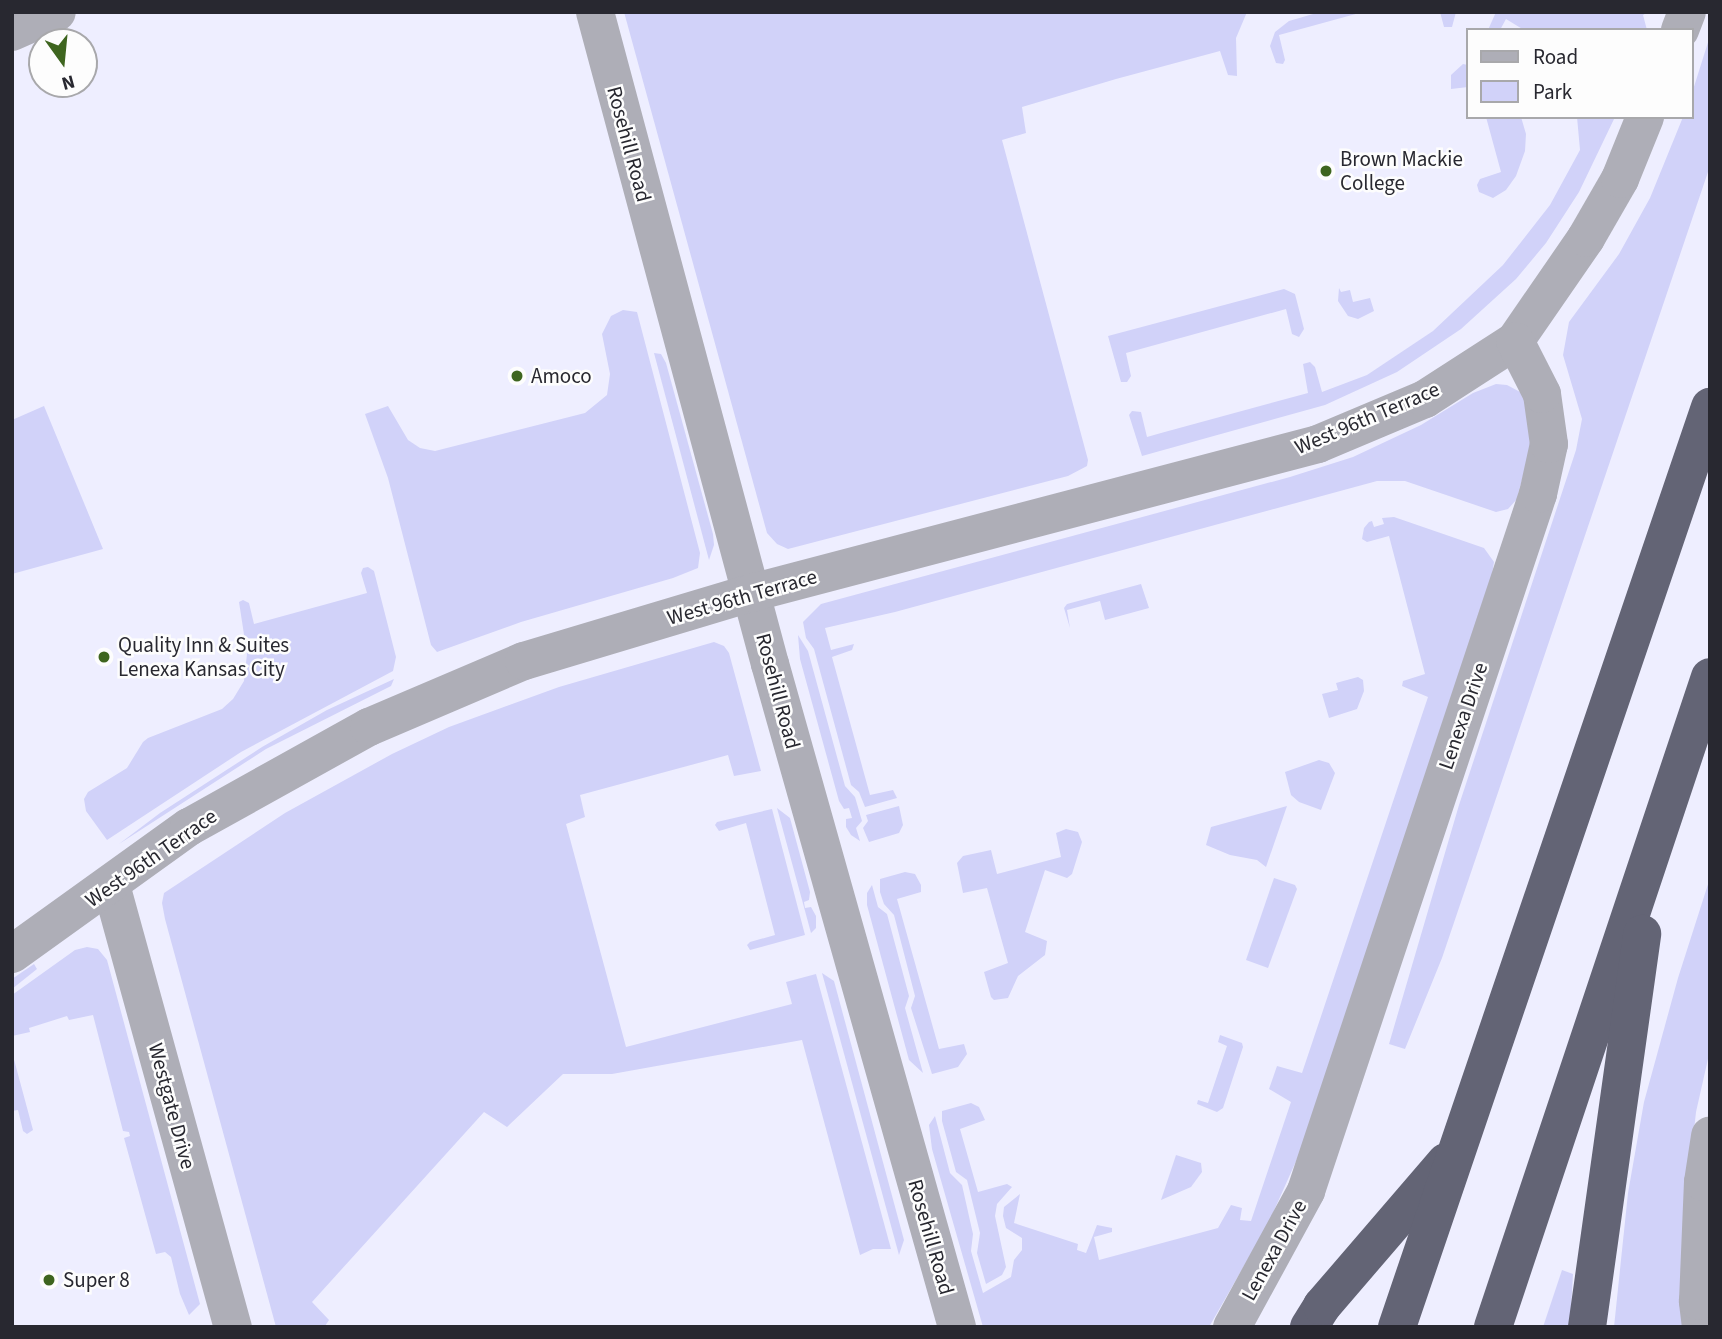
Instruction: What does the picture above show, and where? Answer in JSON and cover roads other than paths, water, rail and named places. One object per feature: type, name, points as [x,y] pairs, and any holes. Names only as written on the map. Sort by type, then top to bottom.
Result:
[{"type":"highway","points":[[1397,1327],[1710,407]]},
{"type":"highway","points":[[1493,1327],[1710,677]]},
{"type":"highway","points":[[1587,1327],[1656,835]]},
{"type":"highway","points":[[1309,1327],[1322,1306],[1458,1148]]},
{"type":"street","points":[[12,32],[57,12]]},
{"type":"street","name":"Rosehill Road","points":[[595,12],[751,593],[957,1327]]},
{"type":"street","points":[[1516,341],[1586,238],[1620,179],[1644,119]]},
{"type":"street","name":"West 96th Terrace","points":[[12,954],[189,827],[369,727],[524,661],[751,593],[1318,444],[1425,399],[1516,341]]},
{"type":"street","name":"Lenexa Drive","points":[[1232,1327],[1306,1191],[1538,494],[1549,444],[1542,394],[1516,341]]},
{"type":"street","name":"Westgate Drive","points":[[111,885],[233,1327]]},
{"type":"street","points":[[1701,1327],[1698,1301],[1701,1222],[1710,1136]]},
{"type":"place","name":"Brown Mackie College","points":[[1326,171]]},
{"type":"place","name":"Amoco","points":[[517,376]]},
{"type":"place","name":"Quality Inn & Suites Lenexa Kansas City","points":[[104,657]]},
{"type":"place","name":"Super 8","points":[[49,1280]]}]
